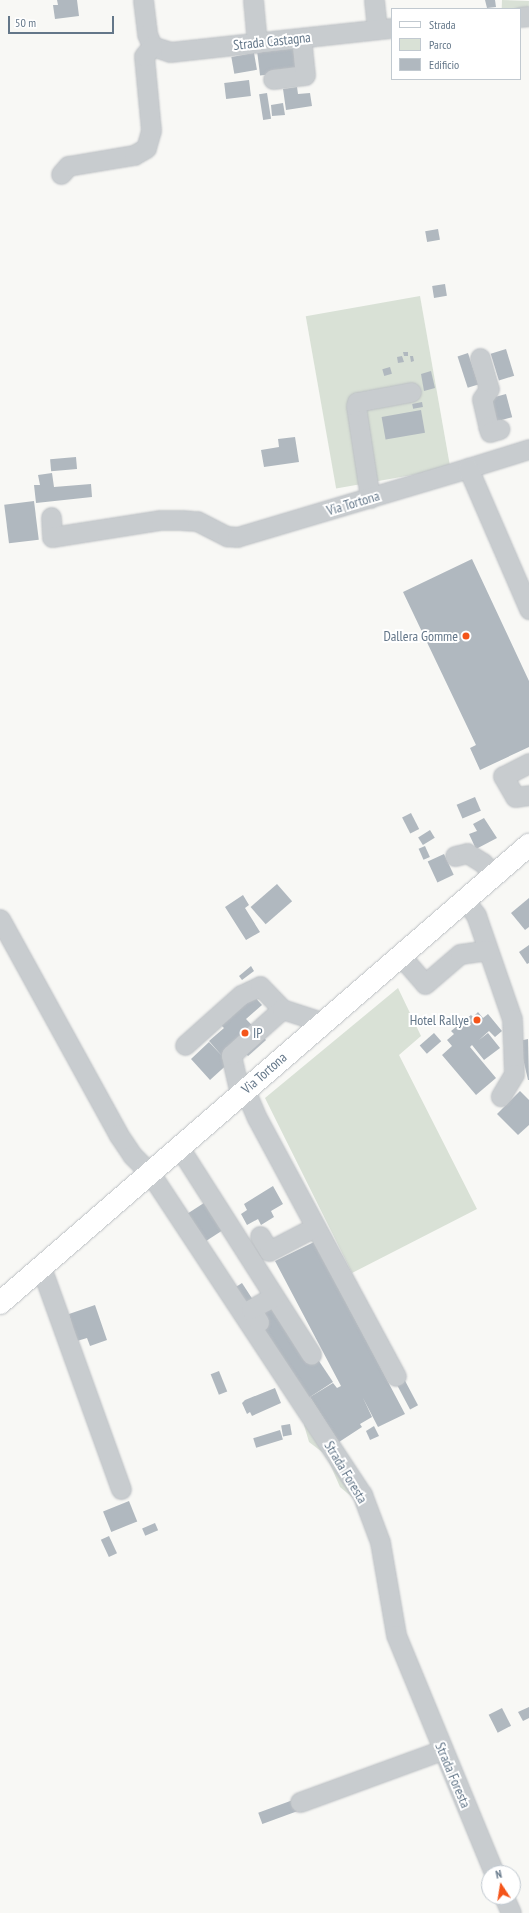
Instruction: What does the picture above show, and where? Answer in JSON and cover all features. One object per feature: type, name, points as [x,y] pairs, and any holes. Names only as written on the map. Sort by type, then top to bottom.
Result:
[{"type":"main road","name":"Via Tortona","points":[[0,1303],[322,1022],[529,845]]},
{"type":"street","points":[[62,174],[68,166],[134,155],[146,148],[151,130],[144,56],[152,46],[147,34],[143,0]]},
{"type":"street","points":[[253,0],[256,43]]},
{"type":"street","points":[[374,0],[385,29]]},
{"type":"street","name":"Strada Castagna","points":[[152,46],[170,52],[385,29]]},
{"type":"street","points":[[273,79],[305,75],[301,38]]},
{"type":"street","points":[[480,358],[495,387],[482,399],[488,426],[490,432],[499,427],[506,456]]},
{"type":"street","points":[[370,498],[356,406],[357,402],[411,392]]},
{"type":"street","name":"Via Tortona","points":[[51,517],[52,538],[181,520],[197,521],[227,536],[238,537],[529,449]]},
{"type":"street","points":[[468,468],[529,609]]},
{"type":"street","points":[[529,763],[503,776],[515,797],[529,795]]},
{"type":"street","points":[[454,856],[467,853],[483,863],[493,875]]},
{"type":"street","points":[[465,900],[476,914],[487,950],[512,1019],[514,1074],[501,1096]]},
{"type":"street","name":"Strada Foresta","points":[[0,919],[118,1134],[132,1156],[150,1173],[362,1494],[380,1542],[396,1635],[442,1750],[491,1865]]},
{"type":"street","points":[[400,955],[424,984],[460,954],[487,950]]},
{"type":"street","points":[[185,1045],[241,995],[260,986],[282,1009],[322,1022]]},
{"type":"street","points":[[282,1009],[231,1055],[242,1092],[396,1376]]},
{"type":"street","points":[[179,1147],[311,1354]]},
{"type":"street","points":[[260,1236],[269,1251],[315,1227]]},
{"type":"street","points":[[41,1267],[121,1489]]},
{"type":"street","points":[[259,1322],[251,1310],[274,1296]]},
{"type":"street","points":[[300,1802],[442,1750]]},
{"type":"green space","points":[[502,0],[529,1],[529,10],[521,10],[521,8],[502,8]]},
{"type":"green space","points":[[420,296],[450,468],[336,488],[306,316]]},
{"type":"green space","points":[[398,988],[421,1036],[399,1055],[477,1209],[352,1273],[265,1098]]},
{"type":"green space","points":[[306,1423],[358,1499],[353,1498],[340,1487],[326,1455],[309,1442],[304,1425]]},
{"type":"building","points":[[57,0],[77,0],[79,16],[55,19],[53,5],[58,5]]},
{"type":"building","points":[[485,0],[495,0],[496,7],[487,8]]},
{"type":"building","points":[[296,48],[299,71],[260,76],[257,53]]},
{"type":"building","points":[[254,53],[257,70],[234,74],[231,57]]},
{"type":"building","points":[[249,80],[251,96],[226,99],[224,83]]},
{"type":"building","points":[[297,87],[298,94],[310,93],[312,106],[286,110],[283,89]]},
{"type":"building","points":[[267,93],[271,119],[263,120],[259,94]]},
{"type":"building","points":[[283,103],[285,115],[272,116],[271,105]]},
{"type":"building","points":[[438,229],[440,240],[427,242],[425,231]]},
{"type":"building","points":[[445,284],[447,296],[434,298],[432,286]]},
{"type":"building","points":[[506,349],[514,376],[499,380],[491,354]]},
{"type":"building","points":[[403,352],[408,352],[408,356],[404,356]]},
{"type":"building","points":[[468,353],[478,384],[468,388],[458,356]]},
{"type":"building","points":[[402,356],[404,362],[398,363],[397,357]]},
{"type":"building","points":[[410,356],[413,356],[414,361],[411,362]]},
{"type":"building","points":[[390,367],[392,374],[384,376],[382,369]]},
{"type":"building","points":[[431,371],[435,388],[424,391],[421,374]]},
{"type":"building","points":[[506,394],[512,417],[492,423],[486,399]]},
{"type":"building","points":[[422,402],[423,407],[413,409],[412,404]]},
{"type":"building","points":[[421,410],[425,433],[386,440],[382,417]]},
{"type":"building","points":[[295,437],[299,462],[264,467],[261,450],[279,447],[278,439]]},
{"type":"building","points":[[76,457],[77,469],[51,471],[50,459]]},
{"type":"building","points":[[52,473],[54,487],[91,484],[92,497],[36,503],[34,485],[40,485],[38,475]]},
{"type":"building","points":[[34,501],[39,540],[9,543],[4,505]]},
{"type":"building","name":"Dallera Gomme","points":[[472,559],[529,681],[529,747],[480,770],[470,748],[476,745],[403,592]]},
{"type":"building","points":[[475,797],[481,811],[462,819],[457,805]]},
{"type":"building","points":[[411,813],[419,829],[410,834],[402,818]]},
{"type":"building","points":[[484,818],[497,838],[476,849],[469,834],[477,831],[473,824]]},
{"type":"building","points":[[430,830],[435,838],[423,845],[418,837]]},
{"type":"building","points":[[425,846],[430,857],[423,860],[419,849]]},
{"type":"building","points":[[444,854],[454,875],[437,882],[428,862]]},
{"type":"building","points":[[277,884],[292,901],[266,924],[251,907]]},
{"type":"building","points":[[243,895],[249,905],[245,908],[260,932],[246,940],[225,907]]},
{"type":"building","points":[[529,898],[529,927],[525,930],[511,913]]},
{"type":"building","points":[[529,945],[529,963],[527,964],[519,952]]},
{"type":"building","points":[[251,966],[254,971],[242,980],[239,976]]},
{"type":"building","points":[[250,992],[262,1005],[246,1019],[266,1040],[248,1056],[243,1050],[210,1080],[191,1059],[209,1042],[223,1057],[209,1041],[224,1028],[217,1021]]},
{"type":"building","points":[[478,1012],[483,1018],[488,1014],[502,1031],[495,1037],[489,1031],[479,1040],[488,1033],[500,1048],[484,1060],[472,1045],[470,1047],[496,1078],[476,1095],[442,1055],[452,1046],[447,1040],[454,1034],[451,1031],[471,1015],[473,1017]]},
{"type":"building","points":[[434,1033],[441,1041],[427,1054],[420,1045]]},
{"type":"building","points":[[528,1039],[529,1080],[519,1041]]},
{"type":"building","points":[[520,1091],[529,1100],[529,1125],[518,1135],[497,1114]]},
{"type":"building","points":[[273,1186],[283,1204],[271,1211],[274,1217],[261,1225],[258,1219],[247,1225],[241,1214],[247,1210],[244,1204]]},
{"type":"building","points":[[207,1201],[225,1229],[206,1241],[188,1214]]},
{"type":"building","points":[[314,1242],[405,1414],[378,1427],[363,1398],[372,1417],[360,1424],[362,1427],[339,1442],[310,1397],[333,1383],[337,1388],[341,1386],[275,1261]]},
{"type":"building","points":[[242,1283],[253,1300],[244,1306],[233,1289]]},
{"type":"building","points":[[272,1302],[317,1358],[333,1382],[307,1399],[259,1329],[258,1311]]},
{"type":"building","points":[[95,1305],[107,1340],[90,1346],[87,1338],[77,1341],[69,1314]]},
{"type":"building","points":[[219,1371],[227,1391],[219,1395],[211,1374]]},
{"type":"building","points":[[403,1377],[418,1405],[410,1409],[395,1381]]},
{"type":"building","points":[[275,1388],[281,1403],[252,1416],[250,1412],[247,1414],[242,1403],[245,1400]]},
{"type":"building","points":[[290,1424],[292,1435],[283,1436],[281,1426]]},
{"type":"building","points":[[374,1426],[379,1436],[370,1440],[366,1431]]},
{"type":"building","points":[[280,1430],[283,1440],[256,1448],[253,1438]]},
{"type":"building","points":[[129,1501],[137,1521],[111,1532],[103,1511]]},
{"type":"building","points":[[155,1523],[158,1530],[145,1536],[142,1528]]},
{"type":"building","points":[[109,1536],[117,1553],[109,1557],[101,1540]]},
{"type":"building","points":[[529,1707],[529,1718],[523,1721],[518,1712]]},
{"type":"building","points":[[502,1708],[511,1726],[498,1733],[489,1715]]},
{"type":"building","points":[[293,1800],[297,1811],[262,1824],[258,1813]]},
{"type":"place","name":"Dallera Gomme","points":[[466,636]]},
{"type":"place","name":"Hotel Rallye","points":[[477,1020]]},
{"type":"place","name":"IP","points":[[245,1033]]}]
